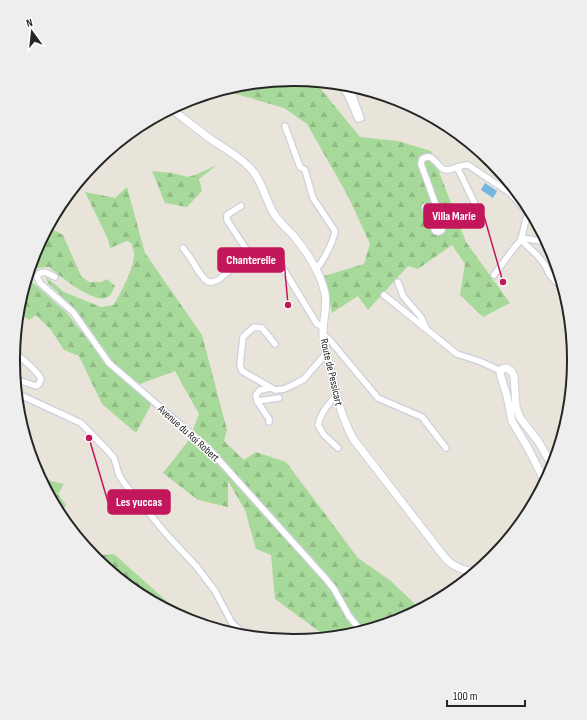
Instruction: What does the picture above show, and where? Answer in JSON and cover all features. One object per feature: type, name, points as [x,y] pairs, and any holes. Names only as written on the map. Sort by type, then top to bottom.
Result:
[{"type":"street","points":[[345,92],[358,119],[361,118],[352,93]]},
{"type":"street","name":"Route de Pessicart","points":[[177,113],[250,167],[276,216],[307,252],[316,269],[325,292],[326,298],[323,336],[345,422],[354,440],[446,559],[460,569],[468,571]]},
{"type":"street","points":[[285,126],[300,167],[304,170],[313,198],[335,231],[335,235],[316,269]]},
{"type":"street","points":[[424,207],[435,231],[439,232],[442,230],[443,225],[421,164],[422,159],[426,157],[430,157],[442,168],[448,170],[464,164],[468,165],[508,191]]},
{"type":"street","points":[[457,167],[477,208]]},
{"type":"street","points":[[241,206],[227,215],[227,220],[250,255]]},
{"type":"street","points":[[494,275],[521,239],[527,218]]},
{"type":"street","points":[[521,239],[540,241]]},
{"type":"street","points":[[521,239],[545,265],[549,274],[556,283]]},
{"type":"street","points":[[183,248],[208,282],[218,280],[250,255],[258,252],[268,253],[276,258],[317,324],[323,327]]},
{"type":"street","name":"Avenue du Roi Robert","points":[[55,277],[45,272],[41,272],[37,277],[40,283],[73,312],[109,363],[210,449],[326,579],[357,626]]},
{"type":"street","points":[[398,282],[403,296],[421,317],[427,330]]},
{"type":"street","points":[[384,295],[457,354],[479,361],[501,371]]},
{"type":"street","points":[[275,344],[262,328],[254,327],[243,337],[240,365],[242,372],[275,390],[284,389],[304,379],[323,357],[327,355]]},
{"type":"street","points":[[323,336],[328,338],[378,398],[422,417],[446,448]]},
{"type":"street","points":[[20,357],[40,376],[41,379],[39,384],[36,386],[21,381]]},
{"type":"street","points":[[501,371],[507,368],[512,372],[514,376],[516,407],[520,418],[538,441],[548,459]]},
{"type":"street","points":[[501,371],[501,377],[507,396],[512,421],[542,475]]},
{"type":"street","points":[[269,422],[269,419],[257,401],[256,395],[260,390],[271,388]]},
{"type":"street","points":[[337,394],[324,410],[319,419],[318,426],[324,435],[338,448]]},
{"type":"street","points":[[22,396],[81,423],[108,450],[114,458],[119,475],[124,483],[168,536],[197,567],[215,591],[232,622],[237,627]]},
{"type":"street","points":[[257,401],[279,398]]},
{"type":"green space","points":[[294,86],[320,88],[360,137],[398,141],[431,151],[466,242],[510,303],[483,317],[460,295],[465,264],[452,245],[418,269],[408,266],[368,310],[358,296],[332,313],[324,276],[364,264],[370,244],[348,196],[307,124],[284,108],[234,93],[276,87]]},
{"type":"green space","points":[[217,165],[199,179],[202,191],[187,207],[165,203],[152,171],[172,173],[188,177]]},
{"type":"green space","points":[[127,187],[145,253],[202,335],[227,430],[224,441],[244,460],[256,452],[286,462],[358,558],[391,581],[415,604],[398,613],[364,624],[320,632],[275,599],[271,555],[256,549],[245,510],[228,481],[228,507],[198,500],[163,473],[189,440],[199,414],[175,371],[140,384],[110,361],[72,306],[48,283],[46,277],[64,292],[101,307],[114,305],[130,272],[134,252],[131,243],[127,241],[110,248],[108,239],[85,192],[115,198]]},
{"type":"green space","points":[[53,230],[63,235],[81,276],[89,282],[101,282],[107,279],[115,286],[111,294],[106,298],[92,296],[76,287],[49,267],[36,268]]},
{"type":"green space","points":[[33,278],[32,282],[66,312],[112,370],[152,403],[136,433],[102,404],[79,356],[64,350],[51,330],[36,315],[29,320],[23,316]]},
{"type":"green space","points":[[48,480],[64,484],[58,494],[66,505],[64,508]]},
{"type":"green space","points":[[114,554],[168,603],[127,577],[102,555]]},
{"type":"water","points":[[485,183],[497,191],[493,198],[481,190]]},
{"type":"place","name":"Villa Marie","points":[[503,282]]},
{"type":"place","name":"Chanterelle","points":[[288,305]]},
{"type":"place","name":"Les yuccas","points":[[89,438]]}]
